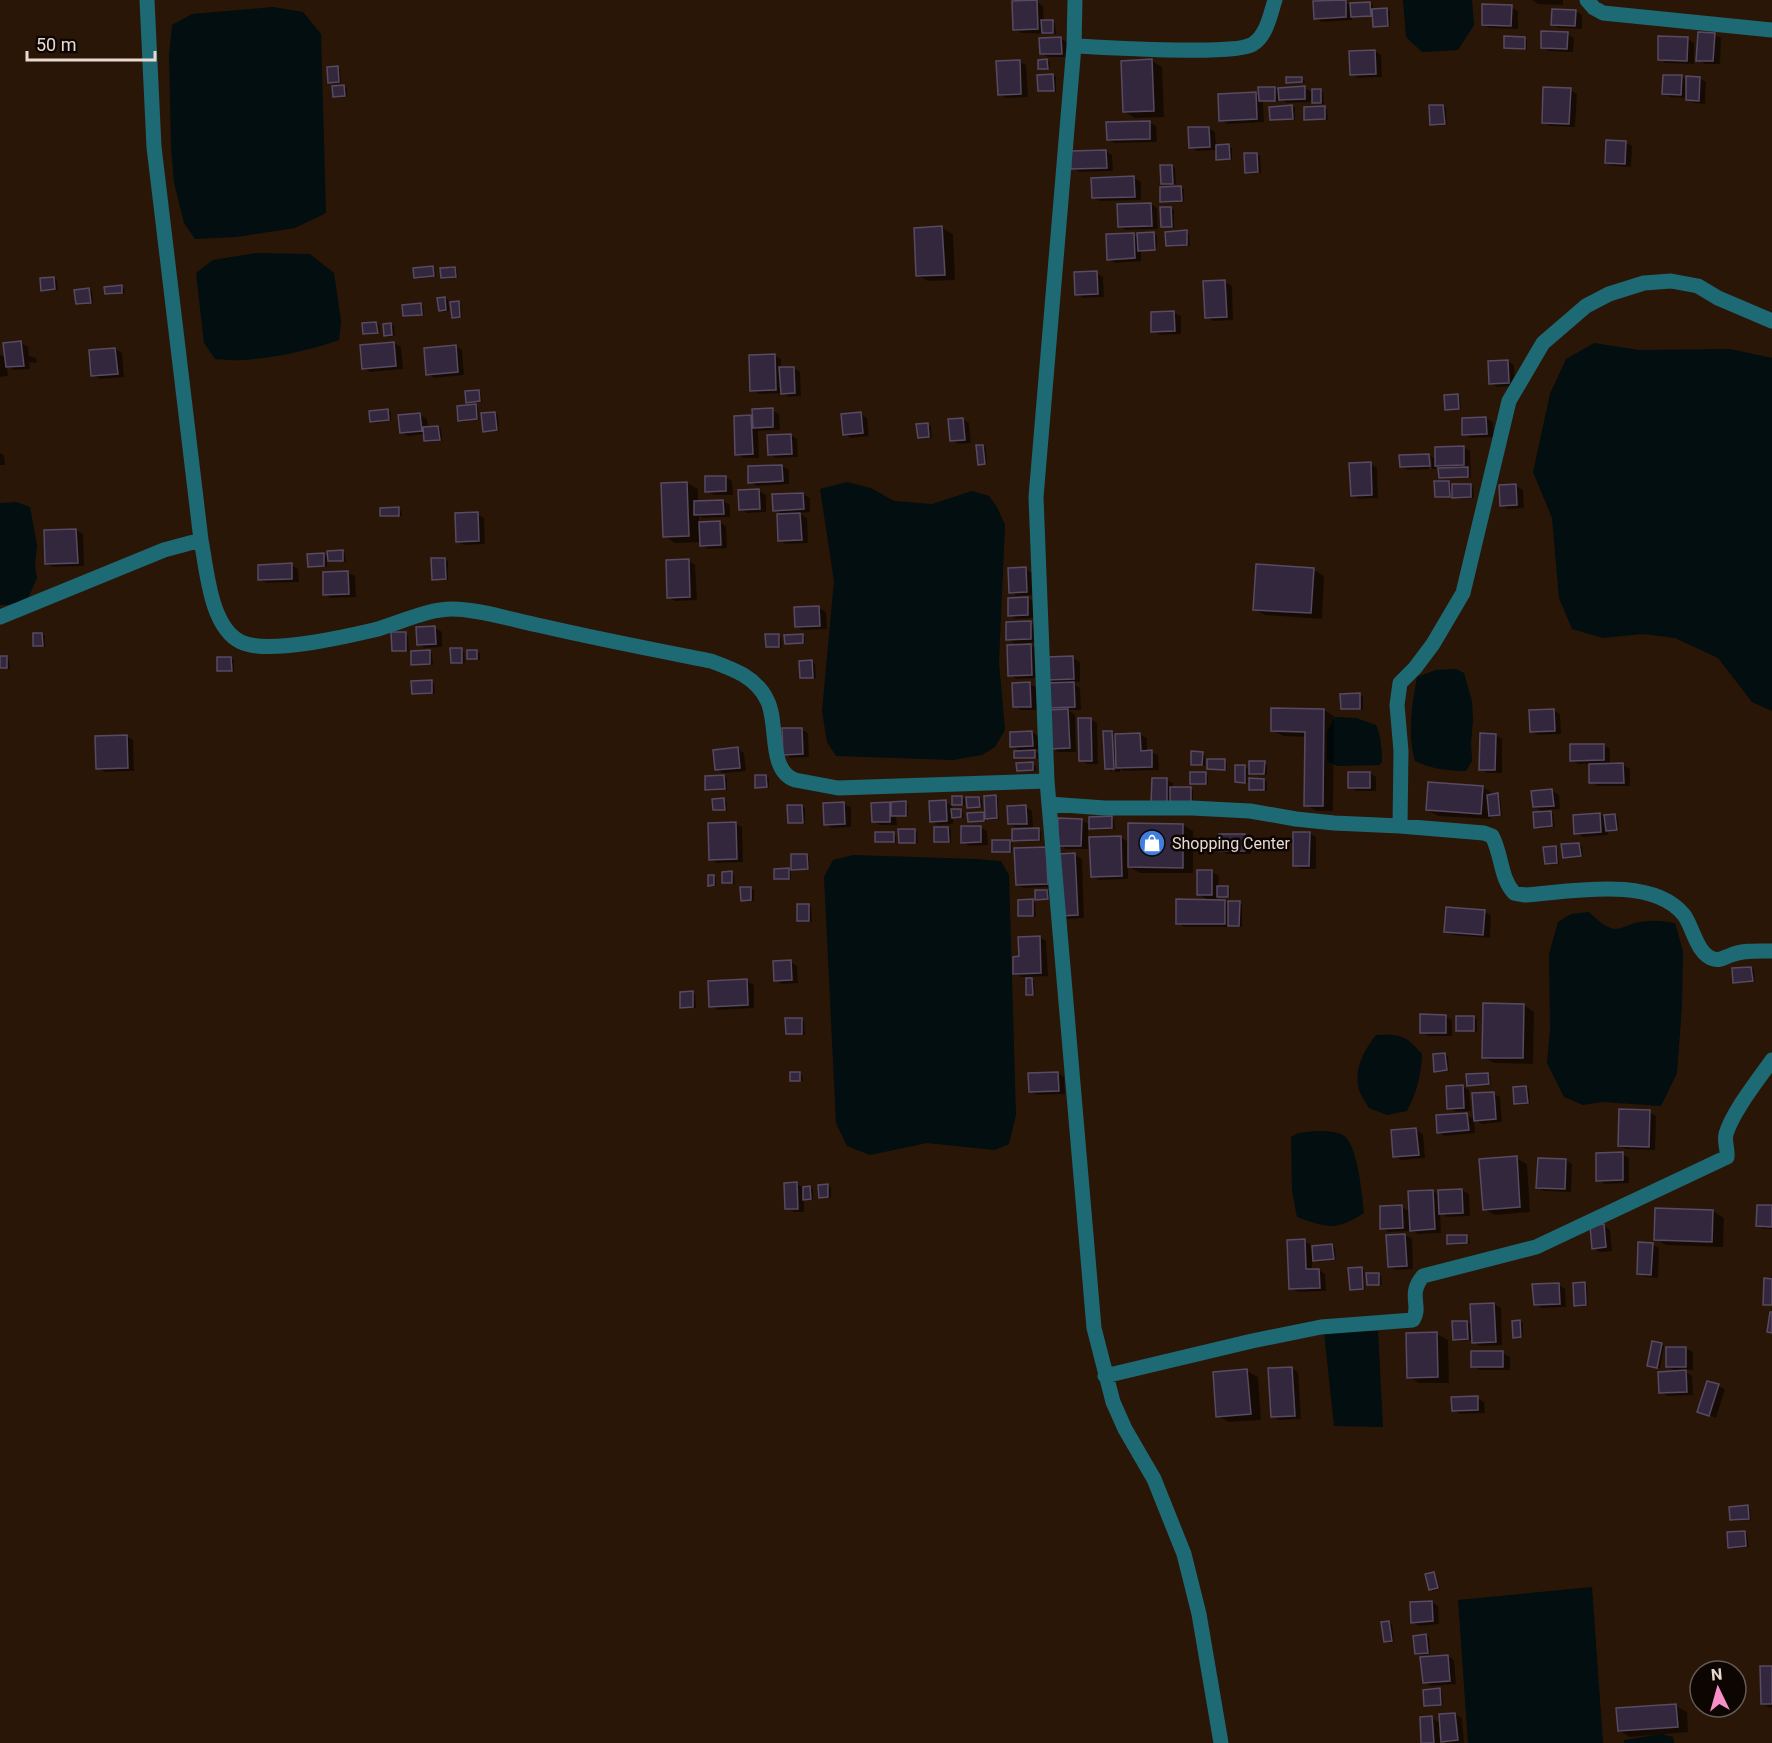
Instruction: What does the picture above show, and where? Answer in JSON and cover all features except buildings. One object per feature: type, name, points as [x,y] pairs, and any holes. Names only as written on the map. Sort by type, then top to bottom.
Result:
[{"type":"street","points":[[147,0],[154,147],[201,540],[217,614],[224,628],[242,643],[284,648],[375,630],[432,611],[454,609],[482,614],[711,662],[739,670],[756,685],[768,701],[779,766],[788,778],[838,788],[1047,781]]},
{"type":"street","points":[[1075,0],[1074,46],[1036,497],[1047,781],[1094,1328],[1113,1402],[1125,1429],[1154,1479],[1185,1554],[1199,1614],[1221,1743]]},
{"type":"street","points":[[1074,46],[1219,50],[1245,48],[1261,36],[1275,0]]},
{"type":"street","points":[[1587,0],[1603,13],[1772,30]]},
{"type":"street","points":[[1400,826],[1401,751],[1396,705],[1400,683],[1415,668],[1432,644],[1463,593],[1509,401],[1543,343],[1586,306],[1610,294],[1644,283],[1671,281],[1698,286],[1718,298],[1772,321]]},
{"type":"street","points":[[0,617],[164,550],[201,540]]},
{"type":"street","points":[[1049,804],[1105,808],[1250,811],[1334,824],[1400,826],[1484,833],[1492,836],[1502,863],[1505,882],[1514,893],[1526,895],[1617,889],[1652,893],[1668,901],[1683,914],[1706,955],[1714,959],[1721,959],[1734,953],[1772,951]]},
{"type":"street","points":[[1105,1376],[1322,1327],[1413,1320],[1416,1314],[1414,1290],[1423,1276],[1536,1247],[1727,1157],[1726,1133],[1749,1091],[1772,1060]]},
{"type":"shaded area","points":[[1403,0],[1472,0],[1474,25],[1458,50],[1422,52],[1406,37]]},
{"type":"shaded area","points":[[273,7],[303,12],[321,34],[326,213],[295,228],[236,237],[195,239],[184,223],[174,183],[169,55],[172,25],[192,14]]},
{"type":"shaded area","points":[[256,253],[310,254],[334,273],[341,321],[339,340],[278,356],[244,360],[215,359],[204,343],[196,273],[213,260]]},
{"type":"shaded area","points":[[1594,343],[1639,350],[1730,349],[1772,358],[1772,711],[1752,702],[1718,658],[1675,638],[1643,634],[1603,638],[1572,629],[1559,598],[1552,518],[1533,472],[1550,394],[1566,359]]},
{"type":"shaded area","points":[[847,482],[871,488],[894,501],[932,504],[972,491],[989,496],[997,507],[1005,525],[999,662],[1005,730],[995,747],[982,755],[953,760],[836,756],[827,742],[822,711],[834,581],[820,489]]},
{"type":"shaded area","points":[[16,502],[30,507],[37,545],[35,566],[37,578],[25,605],[0,605],[0,503]]},
{"type":"shaded area","points":[[1456,669],[1464,673],[1472,701],[1472,761],[1466,771],[1440,769],[1415,761],[1411,740],[1412,708],[1417,677],[1436,670]]},
{"type":"shaded area","points":[[1335,717],[1356,718],[1376,725],[1381,748],[1382,762],[1379,765],[1337,766],[1327,761],[1327,732]]},
{"type":"shaded area","points":[[853,855],[1001,861],[1009,875],[1016,1115],[1009,1144],[995,1150],[927,1143],[870,1155],[847,1146],[836,1123],[824,877],[833,860]]},
{"type":"shaded area","points":[[1589,912],[1607,927],[1614,929],[1639,922],[1675,923],[1683,951],[1677,1073],[1661,1106],[1602,1102],[1583,1105],[1564,1097],[1547,1063],[1550,1028],[1549,954],[1558,922],[1571,914]]},
{"type":"shaded area","points":[[1376,1035],[1391,1035],[1407,1039],[1422,1054],[1418,1083],[1407,1111],[1387,1115],[1369,1108],[1360,1091],[1357,1079],[1359,1065]]},
{"type":"shaded area","points":[[1315,1131],[1343,1135],[1348,1140],[1356,1159],[1364,1213],[1346,1223],[1332,1226],[1297,1217],[1292,1191],[1291,1137],[1298,1133]]},
{"type":"shaded area","points":[[1378,1331],[1383,1427],[1334,1426],[1324,1332]]},
{"type":"shaded area","points":[[1592,1587],[1603,1743],[1468,1743],[1458,1600]]},
{"type":"shaded area","points":[[1662,1734],[1673,1737],[1674,1743],[1624,1743],[1624,1740]]},
{"type":"place","name":"Shopping Center","points":[[1152,843]]}]
